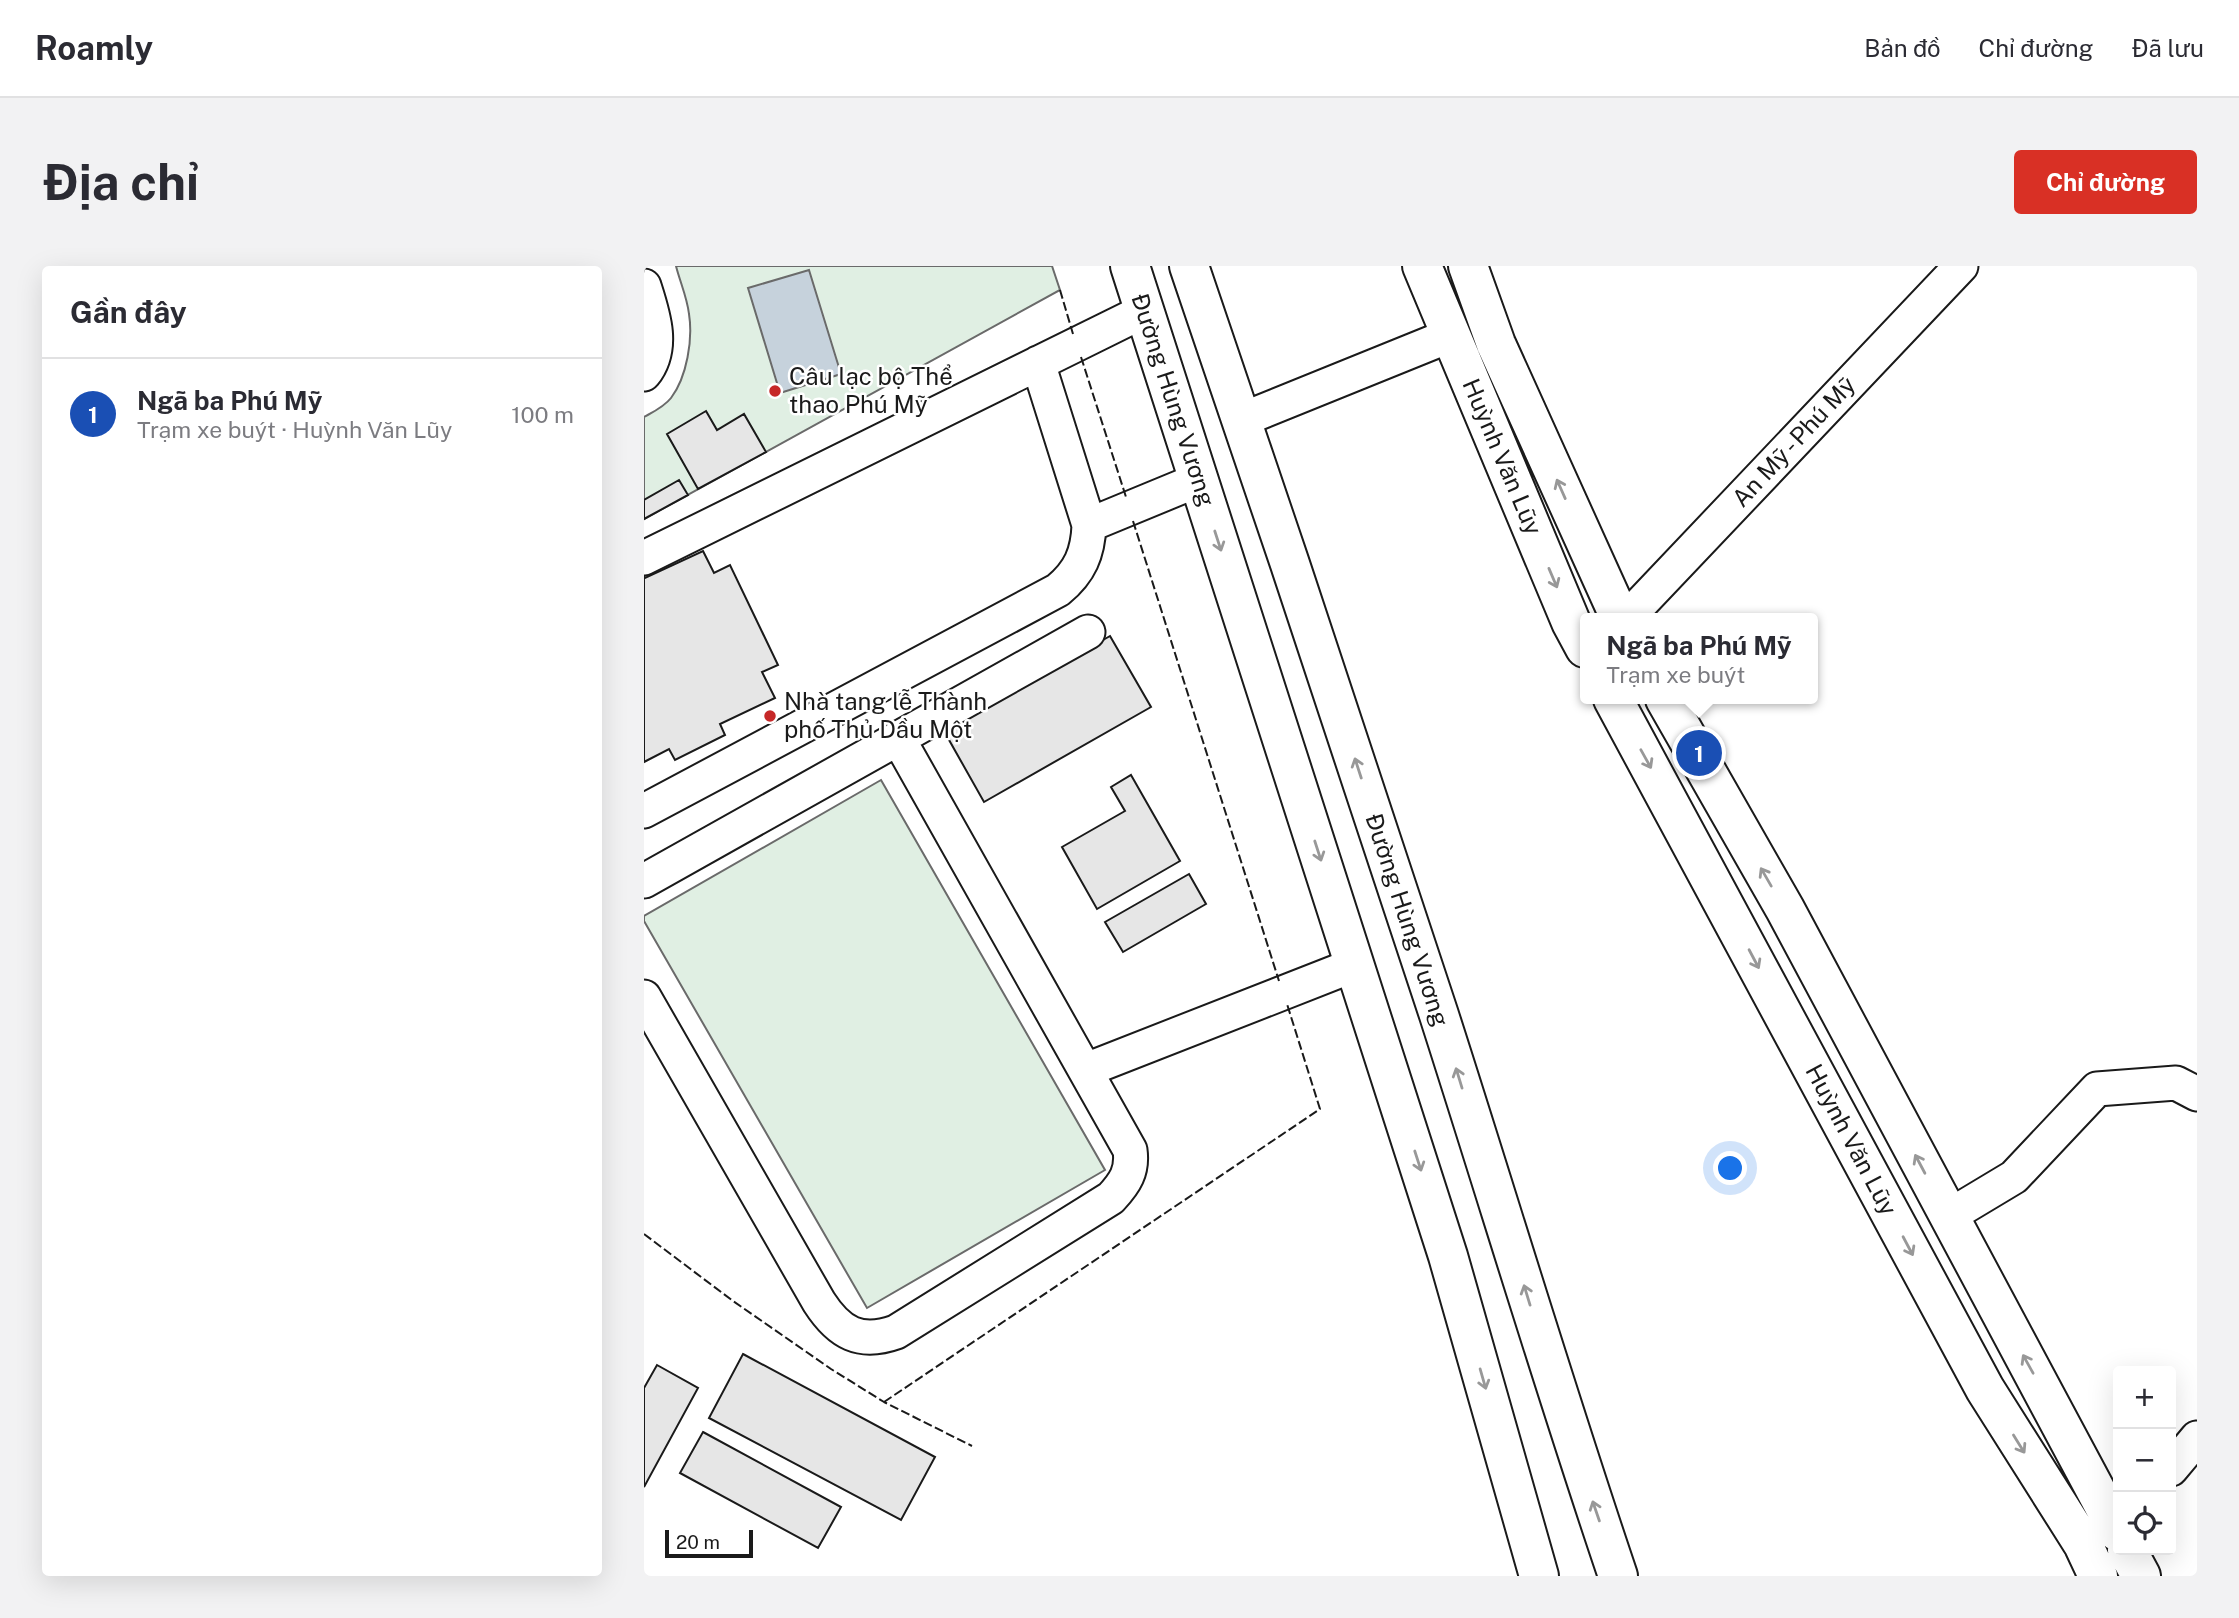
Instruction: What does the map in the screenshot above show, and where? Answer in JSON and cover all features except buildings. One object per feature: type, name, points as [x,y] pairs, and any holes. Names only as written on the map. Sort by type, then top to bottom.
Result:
[{"type":"main road","name":"Đường Hùng Vương","points":[[1130,266],[1448,1256],[1539,1576]]},
{"type":"main road","name":"Đường Hùng Vương","points":[[1189,266],[1431,991],[1618,1576]]},
{"type":"main road","name":"Huỳnh Văn Lũy","points":[[1422,266],[1580,638]]},
{"type":"main road","name":"Huỳnh Văn Lũy","points":[[1468,266],[1496,344],[1618,613]]},
{"type":"main road","points":[[1198,480],[1254,457]]},
{"type":"main road","name":"Huỳnh Văn Lũy","points":[[1616,704],[1985,1390],[2094,1546]]},
{"type":"main road","name":"Huỳnh Văn Lũy","points":[[1668,704],[1785,909],[1949,1216],[2094,1546]]},
{"type":"main road","points":[[2130,1555],[2141,1576]]},
{"type":"street","name":"An Mỹ - Phú Mỹ","points":[[1632,613],[1961,266]]},
{"type":"street","points":[[644,286],[655,321],[656,335],[653,361],[645,373]]},
{"type":"street","points":[[644,558],[1144,311]]},
{"type":"street","points":[[1241,420],[1451,335]]},
{"type":"street","points":[[644,811],[1058,590],[1069,581],[1084,558],[1089,542],[1089,525],[1038,363]]},
{"type":"street","points":[[1089,525],[1198,480]]},
{"type":"street","points":[[644,881],[1088,632]]},
{"type":"street","points":[[644,997],[825,1310],[844,1330],[870,1338],[883,1336],[912,1324],[1111,1198],[1129,1175],[1132,1162],[1130,1150],[898,738]]},
{"type":"street","points":[[1086,1070],[1354,965]]},
{"type":"street","points":[[1949,1216],[2014,1177],[2097,1089],[2176,1083],[2197,1094]]},
{"type":"street","points":[[2176,1463],[2197,1438]]},
{"type":"green space","name":"Câu lạc bộ Thể thao Phú Mỹ","points":[[676,266],[1052,266],[1060,290],[644,519],[644,417],[665,404],[677,389],[685,369],[689,346],[688,308]]},
{"type":"green space","points":[[881,780],[1105,1170],[867,1308],[644,921],[644,916]]},
{"type":"shaded area","points":[[809,270],[841,374],[780,393],[748,288]]},
{"type":"fence","points":[[1060,290],[1073,334]]},
{"type":"fence","points":[[1081,357],[1126,497]]},
{"type":"fence","points":[[1133,521],[1279,981]]},
{"type":"fence","points":[[884,1402],[1320,1109],[1287,1004]]},
{"type":"fence","points":[[644,1234],[733,1301],[831,1369],[884,1402],[972,1446]]},
{"type":"place","name":"Câu lạc bộ Thể thao Phú Mỹ","points":[[775,391]]},
{"type":"place","name":"Nhà tang lễ Thành phố Thủ Dầu Một","points":[[770,716]]},
{"type":"place","name":"Ngã ba Phú Mỹ","points":[[1699,753]]}]
